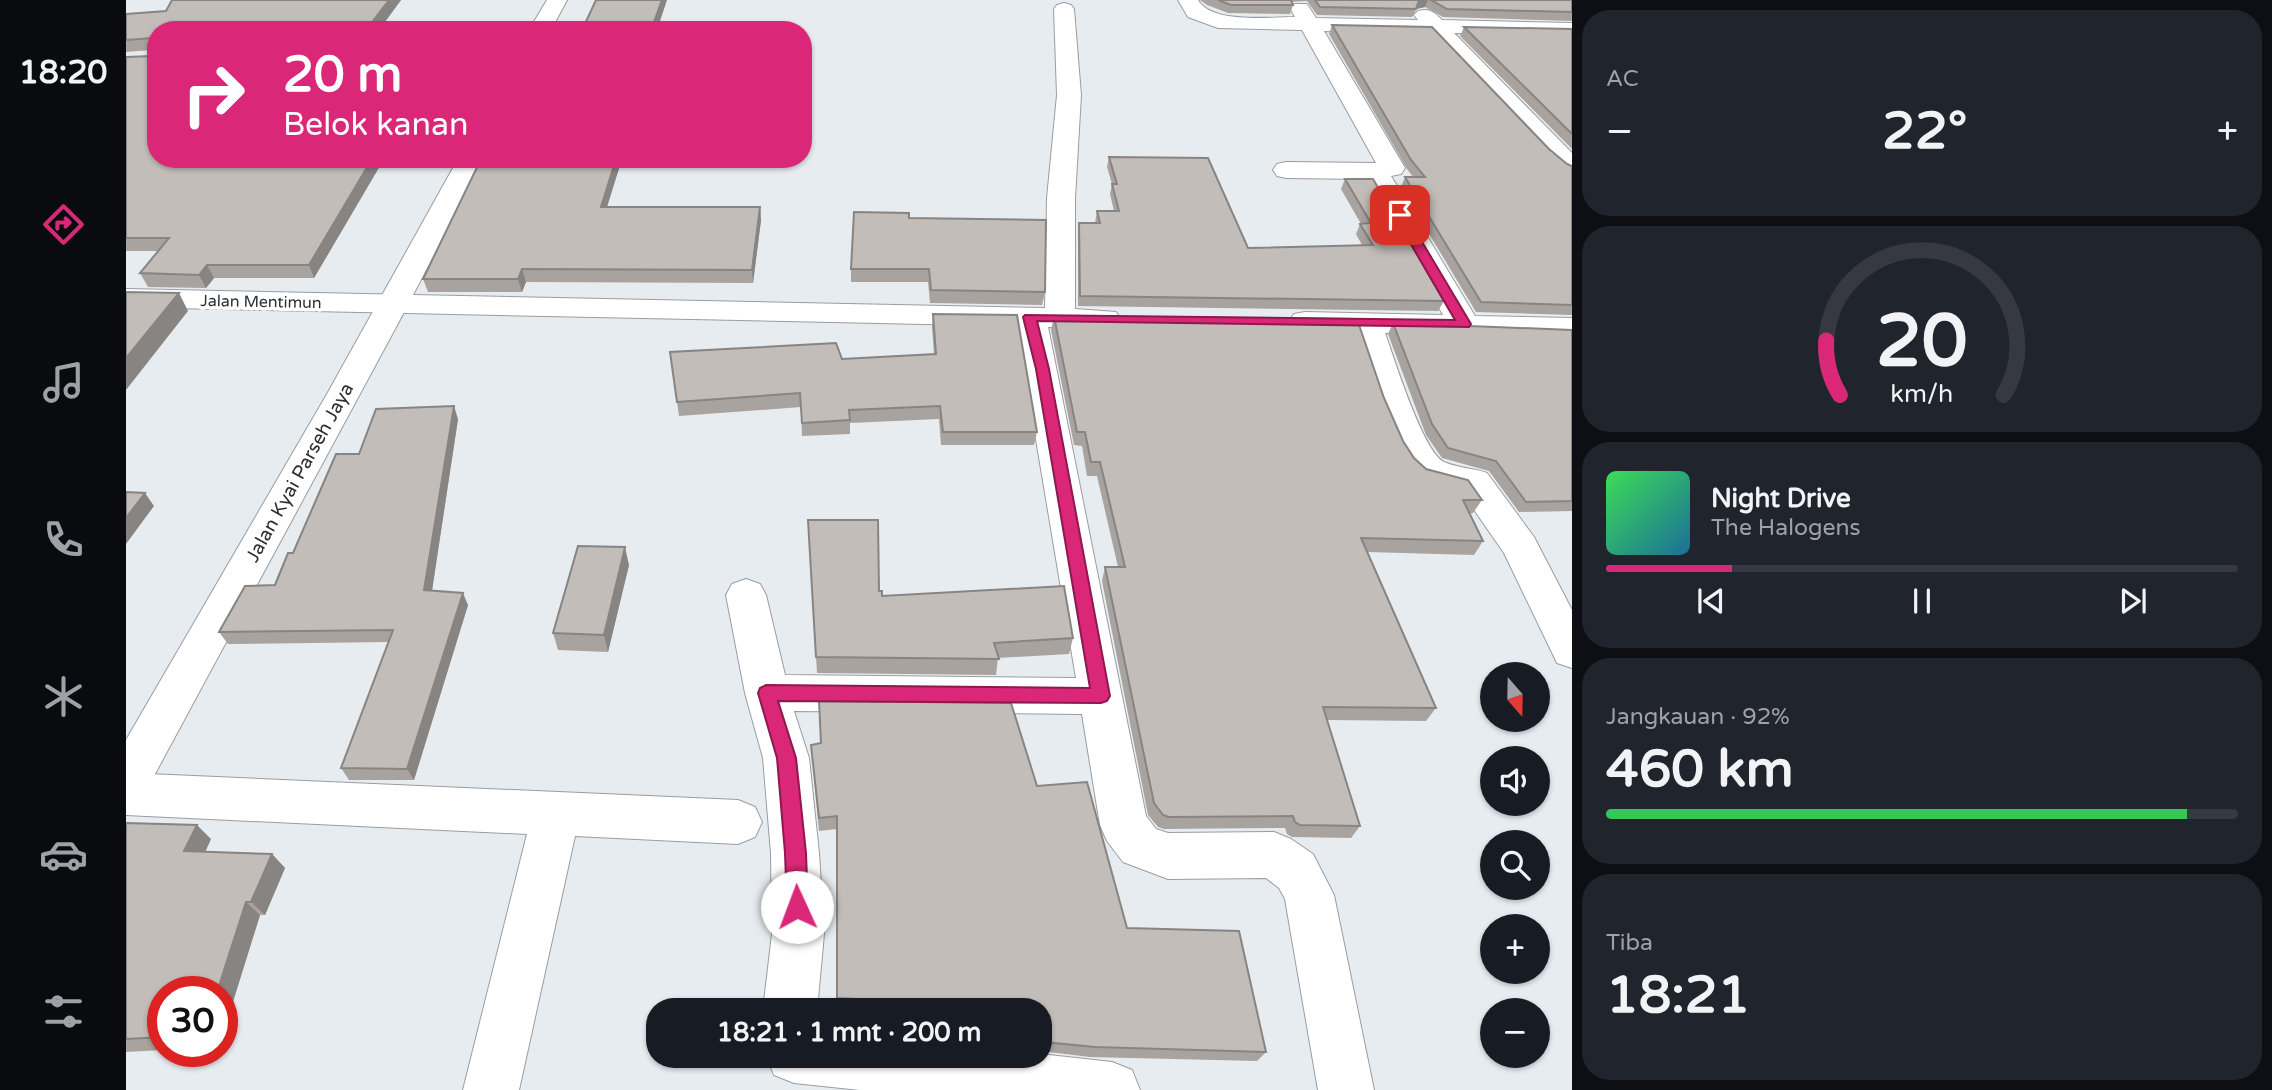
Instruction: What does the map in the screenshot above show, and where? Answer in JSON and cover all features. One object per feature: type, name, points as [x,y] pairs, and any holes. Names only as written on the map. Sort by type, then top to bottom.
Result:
[{"type":"street","points":[[545,21],[557,0]]},
{"type":"street","points":[[1188,0],[1195,13],[1218,22],[1572,29]]},
{"type":"street","points":[[1286,170],[1375,171],[1392,168],[1295,0]]},
{"type":"street","points":[[1414,0],[1433,26],[1555,152],[1572,166]]},
{"type":"street","points":[[1064,9],[1069,95],[1061,198],[1045,318],[1042,369],[1124,825],[1140,846],[1168,856],[1274,855],[1296,871],[1309,895],[1346,1090]]},
{"type":"street","name":"Jalan Kyai Parseh Jaya","points":[[130,771],[312,446],[395,304],[466,168]]},
{"type":"street","points":[[1375,171],[1464,324]]},
{"type":"street","name":"Jalan Mentimun","points":[[126,298],[1130,319]]},
{"type":"street","points":[[1282,320],[1572,328]]},
{"type":"street","points":[[1365,321],[1411,445],[1426,468],[1443,476],[1474,482],[1520,547],[1572,651]]},
{"type":"street","points":[[746,595],[766,693],[786,758],[796,853],[798,934],[791,998]]},
{"type":"street","points":[[766,693],[1101,696]]},
{"type":"street","points":[[130,771],[556,814],[738,822]]},
{"type":"street","points":[[491,1090],[556,814]]},
{"type":"street","points":[[912,1068],[1112,1090]]},
{"type":"building","points":[[172,0],[389,0],[373,21],[147,21],[147,38],[126,40],[126,14],[166,11]]},
{"type":"building","points":[[596,0],[662,0],[654,21],[586,21]]},
{"type":"building","points":[[1218,0],[1291,0],[1293,5],[1231,5]]},
{"type":"building","points":[[1315,0],[1419,0],[1416,9],[1320,7]]},
{"type":"building","points":[[1431,0],[1572,0],[1572,12],[1447,9]]},
{"type":"building","points":[[1332,25],[1432,27],[1549,149],[1572,166],[1572,305],[1481,302],[1405,177],[1425,177],[1411,160]]},
{"type":"building","points":[[1464,27],[1572,29],[1572,134]]},
{"type":"building","points":[[147,56],[147,168],[367,168],[309,265],[207,265],[199,275],[140,273],[169,238],[126,238],[126,57]]},
{"type":"building","points":[[1109,157],[1208,158],[1248,248],[1373,245],[1360,224],[1371,223],[1345,179],[1373,179],[1444,301],[1080,296],[1079,223],[1100,223],[1097,211],[1119,211],[1112,184],[1117,184]]},
{"type":"building","points":[[477,168],[613,168],[601,207],[760,207],[752,270],[522,269],[518,279],[423,279]]},
{"type":"building","points":[[854,212],[909,213],[909,218],[1046,220],[1045,292],[931,290],[929,269],[851,269]]},
{"type":"building","points":[[126,292],[179,293],[126,358]]},
{"type":"building","points":[[933,314],[1017,315],[1037,432],[943,432],[940,406],[849,410],[850,420],[802,423],[800,393],[677,402],[670,352],[836,343],[842,359],[936,354]]},
{"type":"building","points":[[1054,316],[1357,319],[1384,398],[1403,441],[1414,458],[1426,469],[1468,480],[1482,500],[1463,500],[1483,541],[1361,538],[1436,708],[1323,707],[1360,826],[1300,825],[1295,822],[1293,816],[1169,817],[1163,815],[1154,803],[1105,567],[1125,567],[1100,462],[1091,462],[1085,432],[1077,432]]},
{"type":"building","points":[[1393,323],[1572,330],[1572,501],[1526,502],[1496,461],[1448,448],[1432,424]]},
{"type":"building","points":[[454,406],[424,590],[463,593],[407,769],[341,768],[393,630],[219,632],[245,586],[275,585],[288,553],[293,553],[336,454],[359,454],[376,409]]},
{"type":"building","points":[[126,492],[145,493],[126,518]]},
{"type":"building","points":[[808,520],[878,520],[879,591],[882,591],[882,596],[1064,586],[1073,638],[994,643],[999,659],[816,657]]},
{"type":"building","points":[[578,546],[625,547],[604,635],[553,633]]},
{"type":"building","points":[[819,701],[1011,703],[1037,786],[1087,782],[1127,928],[1239,931],[1266,1052],[1095,1047],[1052,1043],[1052,998],[837,998],[837,816],[819,818],[811,745],[821,743]]},
{"type":"building","points":[[126,823],[197,825],[184,851],[272,854],[251,902],[246,902],[222,976],[147,976],[147,1038],[126,1039]]},
{"type":"route","points":[[797,907],[796,853],[786,758],[766,693],[1101,696],[1042,369],[1030,317],[1464,324],[1400,215]]}]
